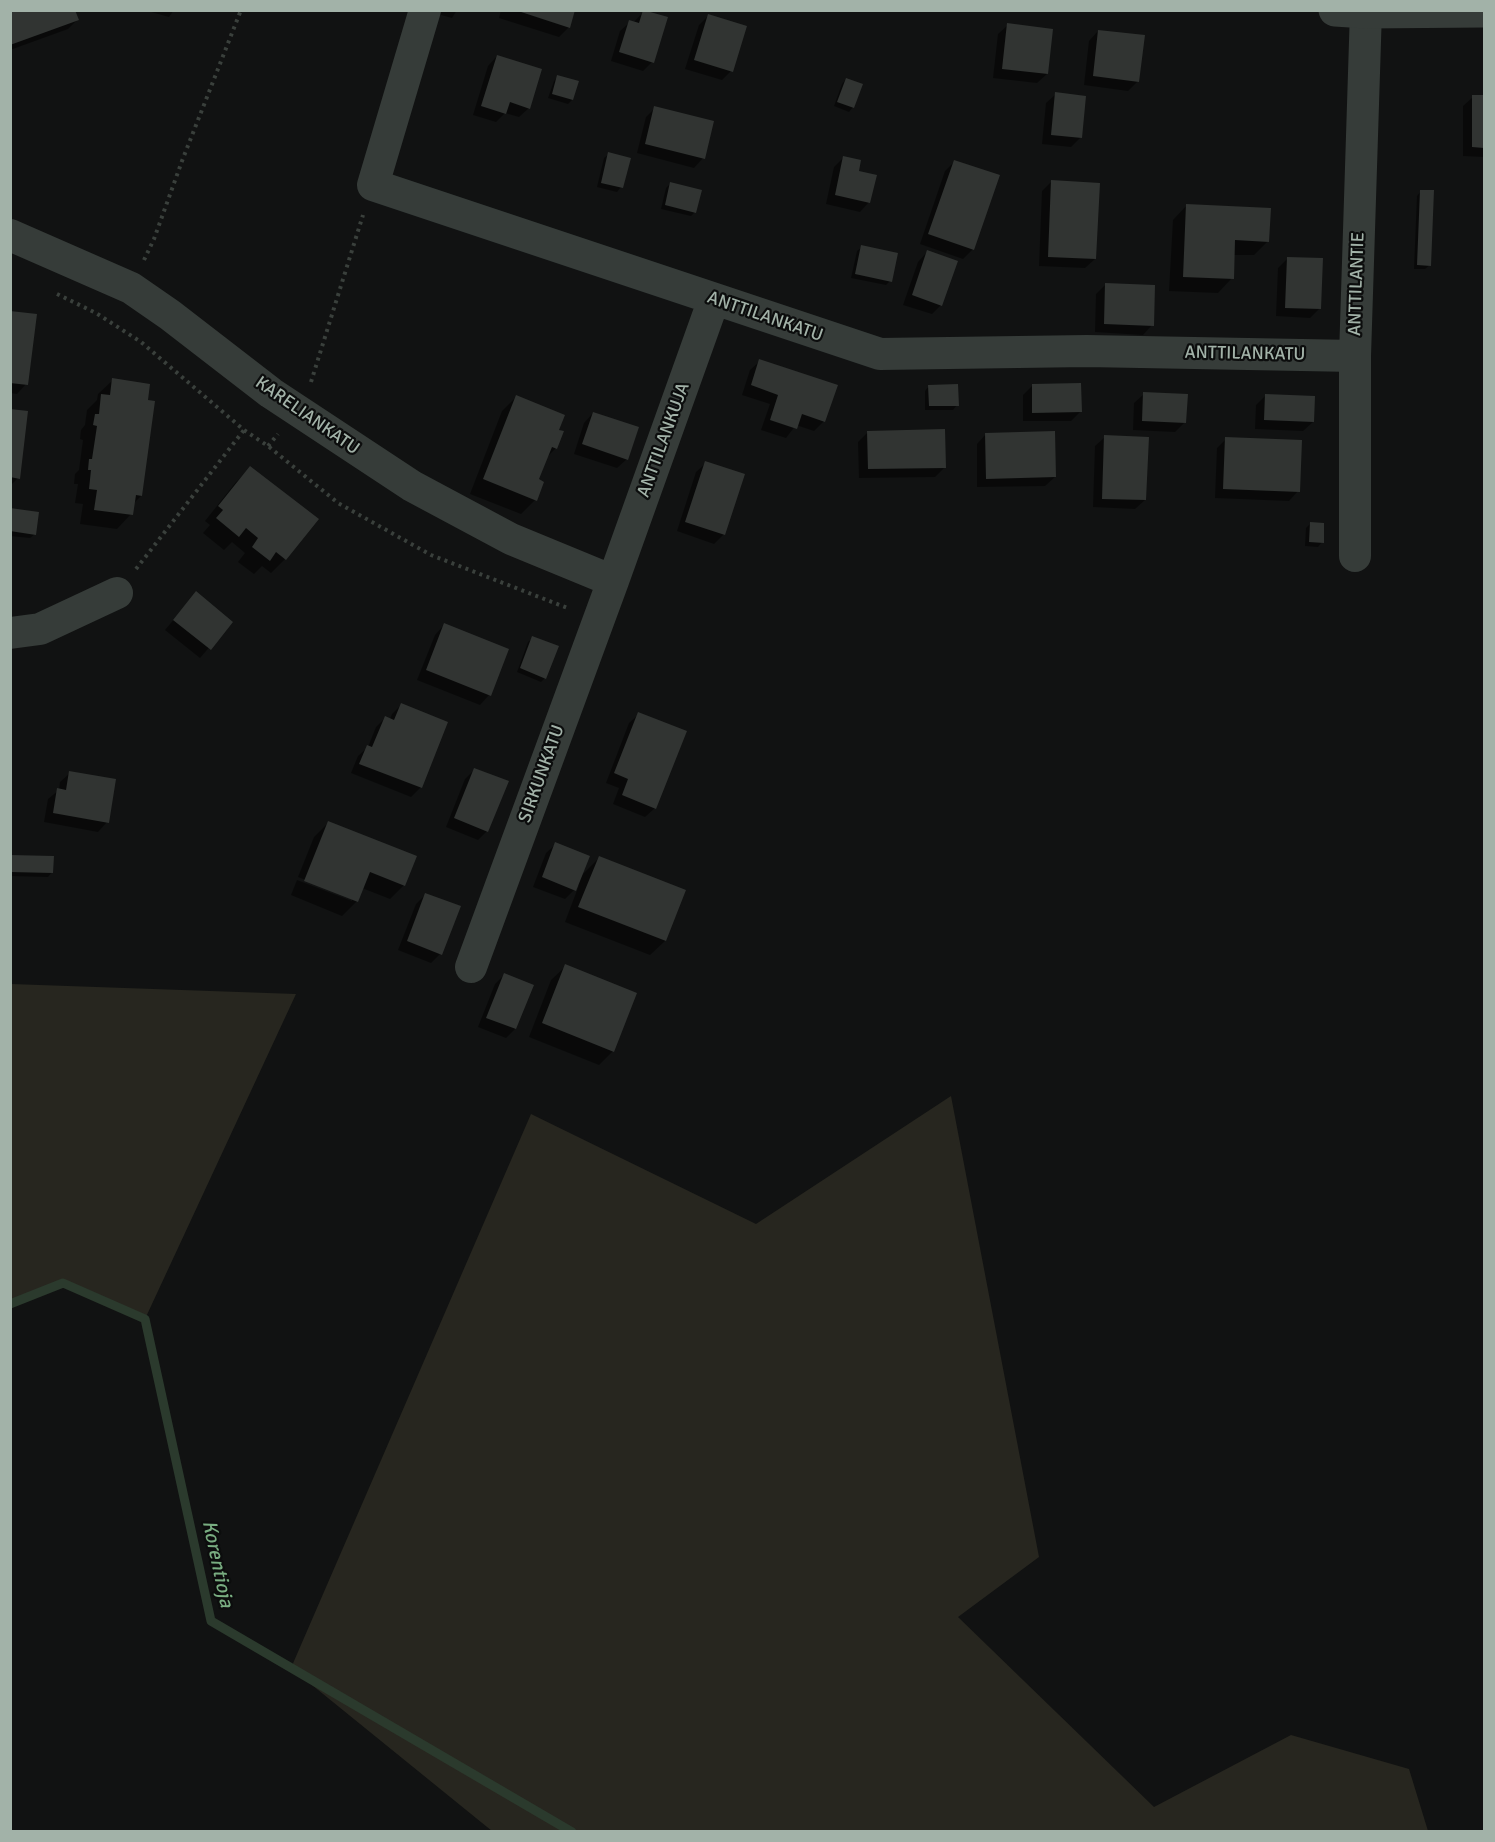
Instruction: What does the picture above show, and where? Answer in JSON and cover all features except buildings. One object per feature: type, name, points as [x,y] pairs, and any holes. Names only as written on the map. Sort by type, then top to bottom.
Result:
[{"type":"street","points":[[372,185],[425,10]]},
{"type":"street","points":[[1356,11],[1485,11]]},
{"type":"street","name":"ANTTILANTIE","points":[[1355,556],[1356,11]]},
{"type":"street","name":"ANTTILANKATU","points":[[372,185],[880,354],[1087,351],[1355,356]]},
{"type":"street","name":"KARELIANKATU","points":[[10,235],[131,288],[271,393],[364,456],[461,514],[511,539],[613,581]]},
{"type":"street","name":"ANTTILANKUJA","points":[[613,581],[714,300]]},
{"type":"street","name":"SIRKUNKATU","points":[[471,967],[613,581]]},
{"type":"street","points":[[10,633],[40,629],[117,593]]},
{"type":"path","points":[[131,288],[154,239],[241,10]]},
{"type":"path","points":[[296,410],[308,391],[372,185]]},
{"type":"path","points":[[49,290],[96,314],[141,342],[244,430],[268,446],[338,503],[431,555],[599,620]]},
{"type":"path","points":[[117,593],[244,430]]},
{"type":"shaded area","points":[[11,984],[296,994],[145,1319],[63,1283],[11,1304]]},
{"type":"shaded area","points":[[951,1096],[1039,1557],[958,1617],[1154,1807],[1291,1735],[1409,1769],[1428,1831],[492,1831],[291,1668],[531,1114],[756,1224]]},
{"type":"waterway","name":"Korentioja","points":[[10,1304],[63,1283],[145,1319],[211,1621],[572,1832]]}]
